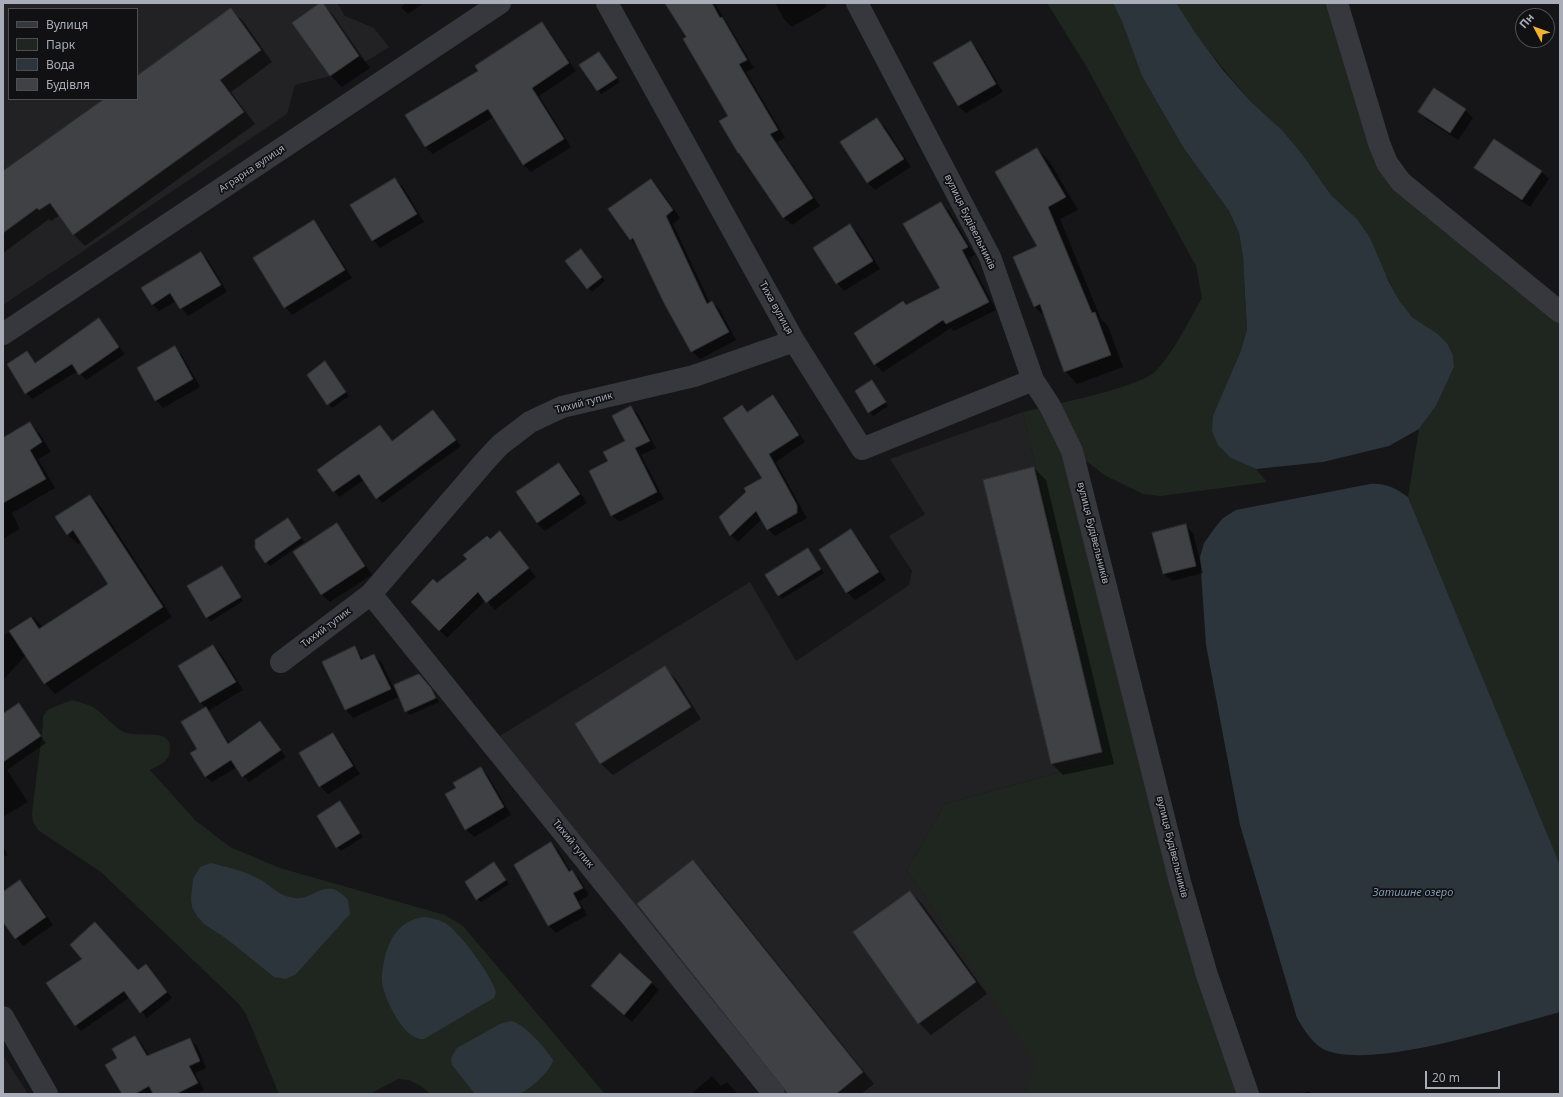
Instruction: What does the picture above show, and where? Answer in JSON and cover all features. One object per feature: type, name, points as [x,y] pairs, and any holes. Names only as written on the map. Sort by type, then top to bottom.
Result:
[{"type":"street","name":"Аграрна вулиця","points":[[3,334],[500,3]]},
{"type":"street","name":"Тиха вулиця","points":[[607,3],[794,340],[862,449],[1033,380]]},
{"type":"street","name":"вулиця Будівельників","points":[[857,3],[990,257],[1033,380],[1050,406],[1072,450],[1180,882],[1210,982],[1248,1094]]},
{"type":"street","points":[[1338,3],[1387,163],[1401,182],[1560,312]]},
{"type":"street","name":"Тихий тупик","points":[[281,662],[371,594],[486,460],[500,445],[530,422],[562,407],[694,376],[794,340]]},
{"type":"street","name":"Тихий тупик","points":[[371,594],[774,1094]]},
{"type":"street","points":[[5,1027],[47,1094]]},
{"type":"shaded area","points":[[3,3],[337,3],[345,16],[374,28],[389,47],[365,62],[359,56],[330,76],[295,85],[287,114],[3,305]]},
{"type":"shaded area","points":[[1023,412],[1104,760],[945,804],[907,870],[1036,1062],[1025,1094],[774,1094],[490,742],[750,582],[796,661],[909,585],[912,571],[889,536],[925,514],[890,459]]},
{"type":"shaded area","points":[[3,1055],[27,1092],[24,1094],[3,1094]]},
{"type":"green space","points":[[1047,3],[1117,3],[1142,76],[1183,147],[1229,211],[1239,233],[1243,257],[1247,330],[1240,353],[1231,458],[1256,469],[1267,482],[1161,496],[1143,494],[1106,476],[1073,451],[1248,1094],[1025,1094],[1035,1062],[907,870],[945,804],[1104,760],[1023,412],[1072,401],[1114,389],[1147,377],[1156,371],[1163,363],[1181,336],[1202,298],[1196,266],[1085,64]]},
{"type":"green space","points":[[1169,3],[1337,3],[1387,163],[1560,312],[1560,865],[1408,497],[1419,429],[1436,406],[1454,367],[1453,355],[1447,343],[1438,334],[1412,317],[1399,300],[1357,219],[1331,195],[1302,154],[1282,130],[1250,101]]},
{"type":"green space","points":[[72,700],[93,707],[124,732],[130,734],[160,735],[165,738],[169,742],[170,753],[166,760],[150,770],[195,820],[230,847],[280,868],[445,915],[463,926],[605,1094],[430,1094],[421,1086],[409,1080],[398,1079],[370,1094],[279,1094],[246,1014],[238,1003],[101,872],[38,830],[33,822],[32,813],[43,716],[49,709]]},
{"type":"water","points":[[1113,3],[1176,3],[1196,34],[1222,69],[1250,101],[1282,130],[1302,154],[1331,195],[1357,219],[1370,238],[1389,282],[1399,300],[1412,317],[1438,334],[1447,343],[1453,355],[1454,367],[1436,406],[1419,429],[1389,446],[1323,462],[1256,469],[1231,458],[1218,445],[1212,431],[1213,416],[1240,353],[1247,330],[1243,257],[1239,233],[1229,211],[1183,147],[1142,76],[1122,21]]},
{"type":"water","name":"Затишне озеро","points":[[1370,484],[1381,484],[1390,487],[1408,497],[1560,865],[1560,1012],[1441,1044],[1375,1054],[1347,1055],[1325,1050],[1309,1036],[1297,1018],[1240,825],[1206,645],[1200,557],[1204,543],[1214,529],[1223,518],[1236,510]]},
{"type":"water","points":[[211,863],[250,875],[288,897],[302,898],[320,890],[333,889],[348,900],[350,914],[296,974],[286,979],[274,977],[227,939],[204,924],[192,907],[191,899],[193,879],[200,867]]},
{"type":"water","points":[[424,917],[445,923],[459,935],[482,965],[496,992],[494,998],[424,1039],[417,1038],[410,1034],[403,1027],[391,1008],[384,989],[382,977],[386,953],[396,932],[408,922]]},
{"type":"water","points":[[511,1021],[528,1031],[540,1043],[553,1060],[544,1075],[523,1092],[514,1095],[475,1094],[452,1065],[451,1058],[457,1048],[500,1024]]},
{"type":"building","points":[[320,3],[323,3],[359,56],[330,76],[292,23]]},
{"type":"building","points":[[665,3],[712,3],[747,60],[739,64],[778,130],[770,134],[813,198],[783,218],[738,153],[719,121],[728,116],[683,39],[686,37]]},
{"type":"building","points":[[231,8],[261,50],[220,80],[244,112],[73,235],[50,203],[39,210],[37,208],[3,233],[3,171],[103,100],[138,100],[138,75]]},
{"type":"building","points":[[542,22],[569,63],[532,88],[564,139],[523,165],[488,109],[425,147],[405,115],[478,71],[475,66]]},
{"type":"building","points":[[971,41],[996,84],[958,106],[933,63]]},
{"type":"building","points":[[599,52],[617,78],[597,91],[579,65]]},
{"type":"building","points":[[1434,88],[1466,109],[1450,133],[1418,112]]},
{"type":"building","points":[[877,118],[904,159],[867,183],[840,142]]},
{"type":"building","points":[[1494,139],[1542,171],[1522,200],[1474,168]]},
{"type":"building","points":[[1037,148],[1066,197],[1048,207],[1092,313],[1095,312],[1111,355],[1064,372],[1040,304],[1034,307],[1013,257],[1037,246],[995,172]]},
{"type":"building","points":[[395,178],[417,214],[372,241],[350,205]]},
{"type":"building","points":[[651,179],[673,210],[666,216],[707,304],[712,301],[729,332],[691,352],[664,303],[633,238],[630,240],[608,209]]},
{"type":"building","points":[[941,202],[968,247],[962,250],[989,302],[946,324],[943,320],[874,365],[854,333],[903,301],[906,305],[940,288],[903,224]]},
{"type":"building","points":[[314,220],[345,270],[284,308],[253,258]]},
{"type":"building","points":[[850,224],[873,261],[836,284],[813,248]]},
{"type":"building","points":[[581,249],[602,277],[587,289],[565,261]]},
{"type":"building","points":[[201,252],[221,285],[180,309],[170,293],[152,305],[141,288]]},
{"type":"building","points":[[99,318],[119,347],[79,375],[72,364],[25,394],[7,364],[27,351],[35,363]]},
{"type":"building","points":[[175,346],[193,379],[155,401],[137,368]]},
{"type":"building","points":[[325,361],[346,392],[327,405],[307,375]]},
{"type":"building","points":[[872,380],[886,402],[868,413],[855,391]]},
{"type":"building","points":[[773,395],[799,435],[769,454],[797,505],[797,513],[767,530],[756,511],[730,536],[719,517],[746,492],[744,488],[762,478],[723,418],[742,405],[747,412]]},
{"type":"building","points":[[631,406],[650,441],[635,448],[657,492],[611,516],[589,471],[608,461],[603,452],[625,441],[612,416]]},
{"type":"building","points":[[433,410],[456,440],[376,499],[359,474],[333,492],[317,470],[380,425],[392,441]]},
{"type":"building","points":[[30,422],[42,442],[30,450],[46,479],[3,503],[3,438]]},
{"type":"building","points":[[559,463],[580,494],[537,523],[516,492]]},
{"type":"building","points":[[1034,467],[1102,752],[1051,764],[983,480]]},
{"type":"building","points":[[90,495],[163,607],[44,684],[9,631],[31,617],[39,629],[108,584],[73,530],[67,535],[55,517]]},
{"type":"building","points":[[288,518],[301,538],[265,563],[255,548],[255,540]]},
{"type":"building","points":[[337,523],[365,566],[321,595],[293,552]]},
{"type":"building","points":[[1186,524],[1196,566],[1163,574],[1152,533]]},
{"type":"building","points":[[851,529],[879,572],[846,593],[819,550]]},
{"type":"building","points":[[500,531],[529,568],[486,603],[478,592],[439,631],[411,602],[433,579],[437,583],[467,559],[463,555],[487,536],[490,539]]},
{"type":"building","points":[[808,548],[821,569],[778,596],[765,575]]},
{"type":"building","points":[[222,566],[241,597],[206,618],[187,586]]},
{"type":"building","points":[[213,645],[236,682],[200,703],[178,666]]},
{"type":"building","points":[[355,646],[361,660],[374,654],[391,689],[345,710],[322,662]]},
{"type":"building","points":[[665,666],[691,707],[600,764],[575,724]]},
{"type":"building","points":[[419,674],[431,688],[436,698],[405,712],[394,685]]},
{"type":"building","points":[[19,703],[41,736],[3,762],[3,714]]},
{"type":"building","points":[[206,707],[228,744],[260,721],[281,750],[242,777],[231,760],[205,777],[190,753],[197,749],[181,722]]},
{"type":"building","points":[[333,733],[353,766],[319,787],[299,753]]},
{"type":"building","points":[[481,767],[504,807],[465,830],[445,794],[456,788],[453,783]]},
{"type":"building","points":[[340,801],[360,833],[336,848],[317,816]]},
{"type":"building","points":[[551,842],[569,872],[572,870],[583,888],[573,893],[581,908],[548,926],[514,865]]},
{"type":"building","points":[[693,860],[863,1072],[836,1094],[788,1094],[637,904]]},
{"type":"building","points":[[494,862],[506,880],[476,900],[465,882]]},
{"type":"building","points":[[20,880],[46,917],[15,939],[3,922],[3,892]]},
{"type":"building","points":[[910,891],[976,982],[918,1024],[853,932]]},
{"type":"building","points":[[95,922],[138,970],[146,964],[167,992],[140,1013],[124,991],[75,1026],[46,983],[82,959],[70,945]]},
{"type":"building","points":[[620,953],[652,982],[624,1015],[591,986]]},
{"type":"building","points":[[135,1036],[147,1056],[190,1038],[200,1061],[189,1066],[198,1083],[176,1094],[153,1094],[149,1086],[135,1094],[122,1094],[105,1065],[117,1058],[112,1049]]}]
